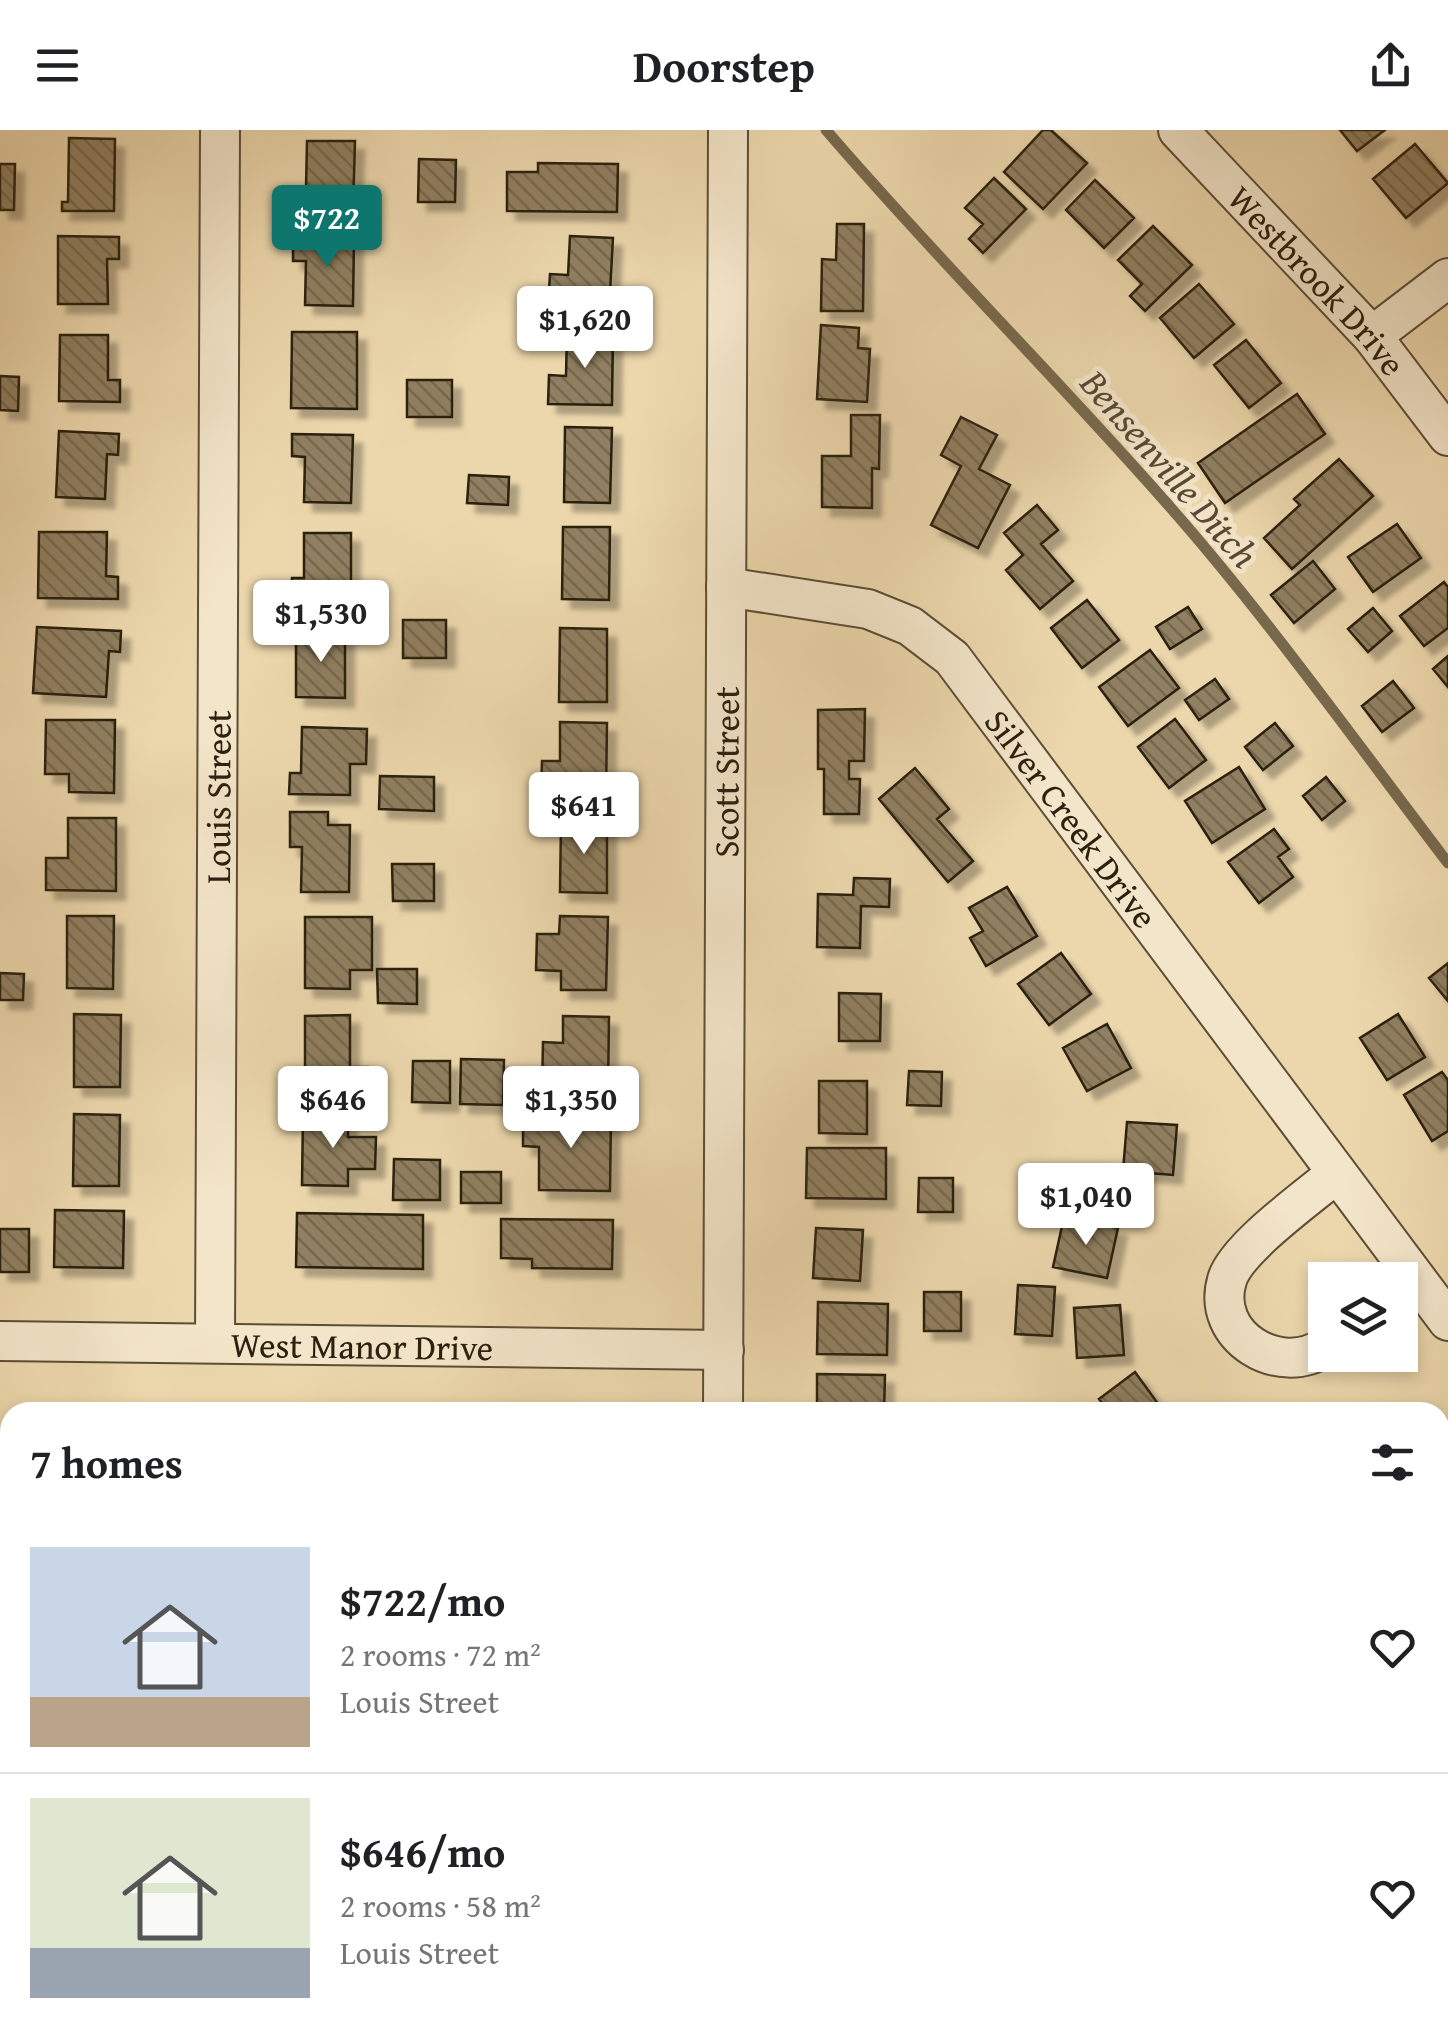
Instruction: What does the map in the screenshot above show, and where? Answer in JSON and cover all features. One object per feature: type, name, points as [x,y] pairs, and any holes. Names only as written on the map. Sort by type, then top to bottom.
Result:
[{"type":"street","name":"Louis Street","points":[[214,1342],[220,130]]},
{"type":"street","name":"Scott Street","points":[[724,1402],[728,130]]},
{"type":"street","name":"Westbrook Drive","points":[[1178,130],[1372,336],[1448,436]]},
{"type":"street","points":[[1372,336],[1448,278]]},
{"type":"street","name":"Silver Creek Drive","points":[[726,587],[868,609],[910,626],[952,658],[1338,1173],[1394,1262]]},
{"type":"street","points":[[1308,1355],[1280,1358],[1235,1334],[1223,1309],[1226,1280],[1234,1264],[1338,1173]]},
{"type":"street","name":"Silver Creek Drive","points":[[1418,1295],[1448,1322]]},
{"type":"street","name":"West Manor Drive","points":[[0,1341],[724,1350]]},
{"type":"building","points":[[1043,130],[1051,130],[1087,163],[1043,209],[1004,172]]},
{"type":"building","points":[[1340,130],[1385,130],[1357,151]]},
{"type":"building","points":[[69,138],[115,139],[114,211],[62,211],[62,202],[68,202]]},
{"type":"building","points":[[307,141],[355,141],[353,210],[294,209],[294,187],[306,187]]},
{"type":"building","points":[[1415,144],[1448,183],[1406,218],[1373,179]]},
{"type":"building","points":[[419,159],[456,160],[455,202],[418,202]]},
{"type":"building","points":[[538,163],[618,164],[617,212],[507,211],[507,172],[538,172]]},
{"type":"building","points":[[0,164],[15,164],[14,210],[0,210]]},
{"type":"building","points":[[994,178],[1026,209],[983,253],[969,239],[983,224],[965,208]]},
{"type":"building","points":[[1095,180],[1134,218],[1104,248],[1066,210]]},
{"type":"building","points":[[837,224],[864,224],[863,311],[821,311],[822,259],[836,260]]},
{"type":"building","points":[[1153,226],[1192,265],[1145,311],[1130,296],[1142,284],[1118,260]]},
{"type":"building","points":[[58,236],[119,237],[119,259],[107,259],[108,304],[58,304]]},
{"type":"building","points":[[570,236],[613,238],[609,310],[548,307],[550,274],[568,275]]},
{"type":"building","points":[[293,238],[354,239],[353,306],[305,305],[306,261],[293,261]]},
{"type":"building","points":[[1199,284],[1234,324],[1194,358],[1160,318]]},
{"type":"building","points":[[821,325],[859,328],[858,348],[870,349],[867,402],[817,399]]},
{"type":"building","points":[[567,331],[613,332],[612,405],[548,404],[549,375],[566,376]]},
{"type":"building","points":[[292,332],[357,332],[357,409],[291,408]]},
{"type":"building","points":[[60,335],[108,335],[108,380],[120,380],[120,402],[59,401]]},
{"type":"building","points":[[1246,340],[1281,383],[1249,408],[1214,365]]},
{"type":"building","points":[[0,376],[19,377],[18,411],[0,410]]},
{"type":"building","points":[[407,380],[452,380],[452,417],[407,417]]},
{"type":"building","points":[[1297,394],[1325,434],[1225,503],[1198,463]]},
{"type":"building","points":[[851,415],[880,415],[879,469],[872,468],[872,508],[822,507],[822,456],[851,456]]},
{"type":"building","points":[[961,417],[997,435],[979,469],[1010,485],[978,548],[931,525],[961,466],[941,455]]},
{"type":"building","points":[[565,427],[612,428],[610,503],[564,502]]},
{"type":"building","points":[[59,431],[119,434],[118,455],[107,454],[105,499],[56,497]]},
{"type":"building","points":[[292,434],[353,435],[351,503],[304,502],[305,457],[292,456]]},
{"type":"building","points":[[1339,459],[1373,496],[1292,569],[1264,538],[1300,505],[1294,499]]},
{"type":"building","points":[[469,475],[509,477],[508,505],[467,503]]},
{"type":"building","points":[[1037,505],[1058,530],[1041,544],[1073,581],[1040,609],[1006,570],[1023,555],[1004,533]]},
{"type":"building","points":[[1397,524],[1421,558],[1373,592],[1348,557]]},
{"type":"building","points":[[563,527],[610,527],[609,600],[562,599]]},
{"type":"building","points":[[39,532],[107,532],[106,576],[118,577],[118,599],[38,598]]},
{"type":"building","points":[[304,533],[351,533],[351,600],[292,599],[292,578],[304,578]]},
{"type":"building","points":[[1313,561],[1335,589],[1294,623],[1271,595]]},
{"type":"building","points":[[1444,582],[1448,587],[1448,628],[1424,646],[1400,616]]},
{"type":"building","points":[[1087,600],[1119,640],[1082,668],[1051,628]]},
{"type":"building","points":[[1188,607],[1202,629],[1170,649],[1156,627]]},
{"type":"building","points":[[1373,608],[1392,631],[1368,652],[1348,629]]},
{"type":"building","points":[[403,620],[446,620],[446,658],[403,658]]},
{"type":"building","points":[[37,627],[121,631],[120,652],[109,651],[106,697],[33,693]]},
{"type":"building","points":[[560,628],[607,629],[607,702],[559,702]]},
{"type":"building","points":[[296,632],[345,632],[345,698],[296,697]]},
{"type":"building","points":[[1150,650],[1179,688],[1128,726],[1099,687]]},
{"type":"building","points":[[1448,656],[1448,687],[1433,669]]},
{"type":"building","points":[[1215,679],[1229,699],[1199,720],[1185,700]]},
{"type":"building","points":[[1393,681],[1414,708],[1382,732],[1362,706]]},
{"type":"building","points":[[865,709],[864,761],[849,761],[849,779],[860,779],[859,814],[824,814],[824,769],[818,769],[818,710]]},
{"type":"building","points":[[1175,719],[1206,760],[1169,788],[1138,747]]},
{"type":"building","points":[[46,720],[115,720],[114,793],[69,792],[69,774],[45,774]]},
{"type":"building","points":[[560,722],[607,723],[606,796],[541,795],[542,761],[560,761]]},
{"type":"building","points":[[1275,723],[1293,746],[1263,770],[1245,747]]},
{"type":"building","points":[[302,727],[367,729],[366,764],[350,764],[350,795],[289,794],[290,773],[301,773]]},
{"type":"building","points":[[1239,767],[1265,809],[1212,843],[1185,801]]},
{"type":"building","points":[[915,768],[949,809],[937,819],[973,861],[948,882],[879,799]]},
{"type":"building","points":[[380,776],[434,777],[434,811],[379,809]]},
{"type":"building","points":[[1326,777],[1345,801],[1322,820],[1303,796]]},
{"type":"building","points":[[290,812],[328,812],[328,825],[350,825],[349,892],[301,892],[302,847],[290,847]]},
{"type":"building","points":[[68,818],[116,818],[116,891],[46,890],[46,858],[68,858]]},
{"type":"building","points":[[561,821],[607,822],[607,893],[560,892]]},
{"type":"building","points":[[1274,829],[1289,849],[1278,857],[1293,877],[1259,903],[1228,862]]},
{"type":"building","points":[[392,864],[434,864],[434,901],[393,901]]},
{"type":"building","points":[[854,878],[890,879],[889,907],[861,906],[860,948],[817,947],[818,894],[853,895]]},
{"type":"building","points":[[1007,887],[1037,936],[986,966],[970,938],[983,931],[969,908]]},
{"type":"building","points":[[67,916],[114,916],[113,989],[67,988]]},
{"type":"building","points":[[560,916],[608,917],[606,990],[561,990],[561,971],[536,970],[537,934],[559,934]]},
{"type":"building","points":[[305,917],[372,917],[372,970],[350,970],[350,989],[305,988]]},
{"type":"building","points":[[1061,953],[1091,994],[1049,1025],[1018,984]]},
{"type":"building","points":[[1448,963],[1448,1001],[1429,978]]},
{"type":"building","points":[[377,969],[417,969],[417,1004],[378,1003]]},
{"type":"building","points":[[0,973],[24,974],[23,1000],[0,1000]]},
{"type":"building","points":[[839,993],[881,994],[880,1041],[839,1041]]},
{"type":"building","points":[[74,1014],[121,1015],[120,1087],[74,1087]]},
{"type":"building","points":[[1398,1014],[1425,1057],[1387,1080],[1360,1038]]},
{"type":"building","points":[[350,1015],[350,1067],[368,1067],[368,1088],[305,1088],[305,1016]]},
{"type":"building","points":[[563,1016],[609,1017],[608,1090],[542,1089],[543,1042],[563,1043]]},
{"type":"building","points":[[1107,1024],[1131,1068],[1087,1091],[1063,1048]]},
{"type":"building","points":[[461,1059],[504,1060],[503,1105],[460,1104]]},
{"type":"building","points":[[413,1061],[450,1061],[450,1103],[412,1102]]},
{"type":"building","points":[[909,1071],[942,1072],[941,1106],[907,1105]]},
{"type":"building","points":[[1442,1072],[1448,1080],[1448,1131],[1432,1141],[1404,1095]]},
{"type":"building","points":[[819,1081],[867,1081],[867,1134],[819,1133]]},
{"type":"building","points":[[74,1114],[120,1115],[119,1186],[73,1186]]},
{"type":"building","points":[[303,1114],[348,1114],[348,1137],[376,1137],[375,1169],[348,1169],[348,1186],[302,1185]]},
{"type":"building","points":[[523,1114],[611,1116],[610,1191],[539,1190],[539,1147],[523,1146]]},
{"type":"building","points":[[1127,1122],[1177,1125],[1173,1175],[1123,1171]]},
{"type":"building","points":[[807,1148],[886,1148],[886,1199],[806,1198]]},
{"type":"building","points":[[394,1159],[440,1160],[440,1200],[393,1200]]},
{"type":"building","points":[[461,1172],[501,1172],[501,1203],[461,1203]]},
{"type":"building","points":[[919,1178],[953,1178],[953,1212],[918,1212]]},
{"type":"building","points":[[55,1210],[124,1211],[123,1268],[54,1267]]},
{"type":"building","points":[[297,1213],[423,1215],[423,1269],[296,1267]]},
{"type":"building","points":[[1064,1217],[1118,1228],[1107,1278],[1053,1267]]},
{"type":"building","points":[[501,1219],[613,1220],[612,1269],[532,1268],[532,1259],[501,1258]]},
{"type":"building","points":[[816,1228],[863,1230],[860,1281],[813,1278]]},
{"type":"building","points":[[0,1229],[29,1229],[29,1272],[0,1272]]},
{"type":"building","points":[[1018,1285],[1055,1287],[1052,1336],[1015,1334]]},
{"type":"building","points":[[924,1292],[961,1292],[961,1331],[924,1331]]},
{"type":"building","points":[[818,1302],[888,1304],[887,1355],[817,1354]]},
{"type":"building","points":[[1120,1305],[1124,1355],[1077,1358],[1074,1308]]},
{"type":"building","points":[[1135,1372],[1157,1402],[1101,1402],[1099,1399]]},
{"type":"building","points":[[817,1374],[885,1375],[884,1402],[817,1402]]},
{"type":"waterway","name":"Bensenville Ditch","points":[[826,130],[1201,543],[1309,678],[1448,863]]}]
